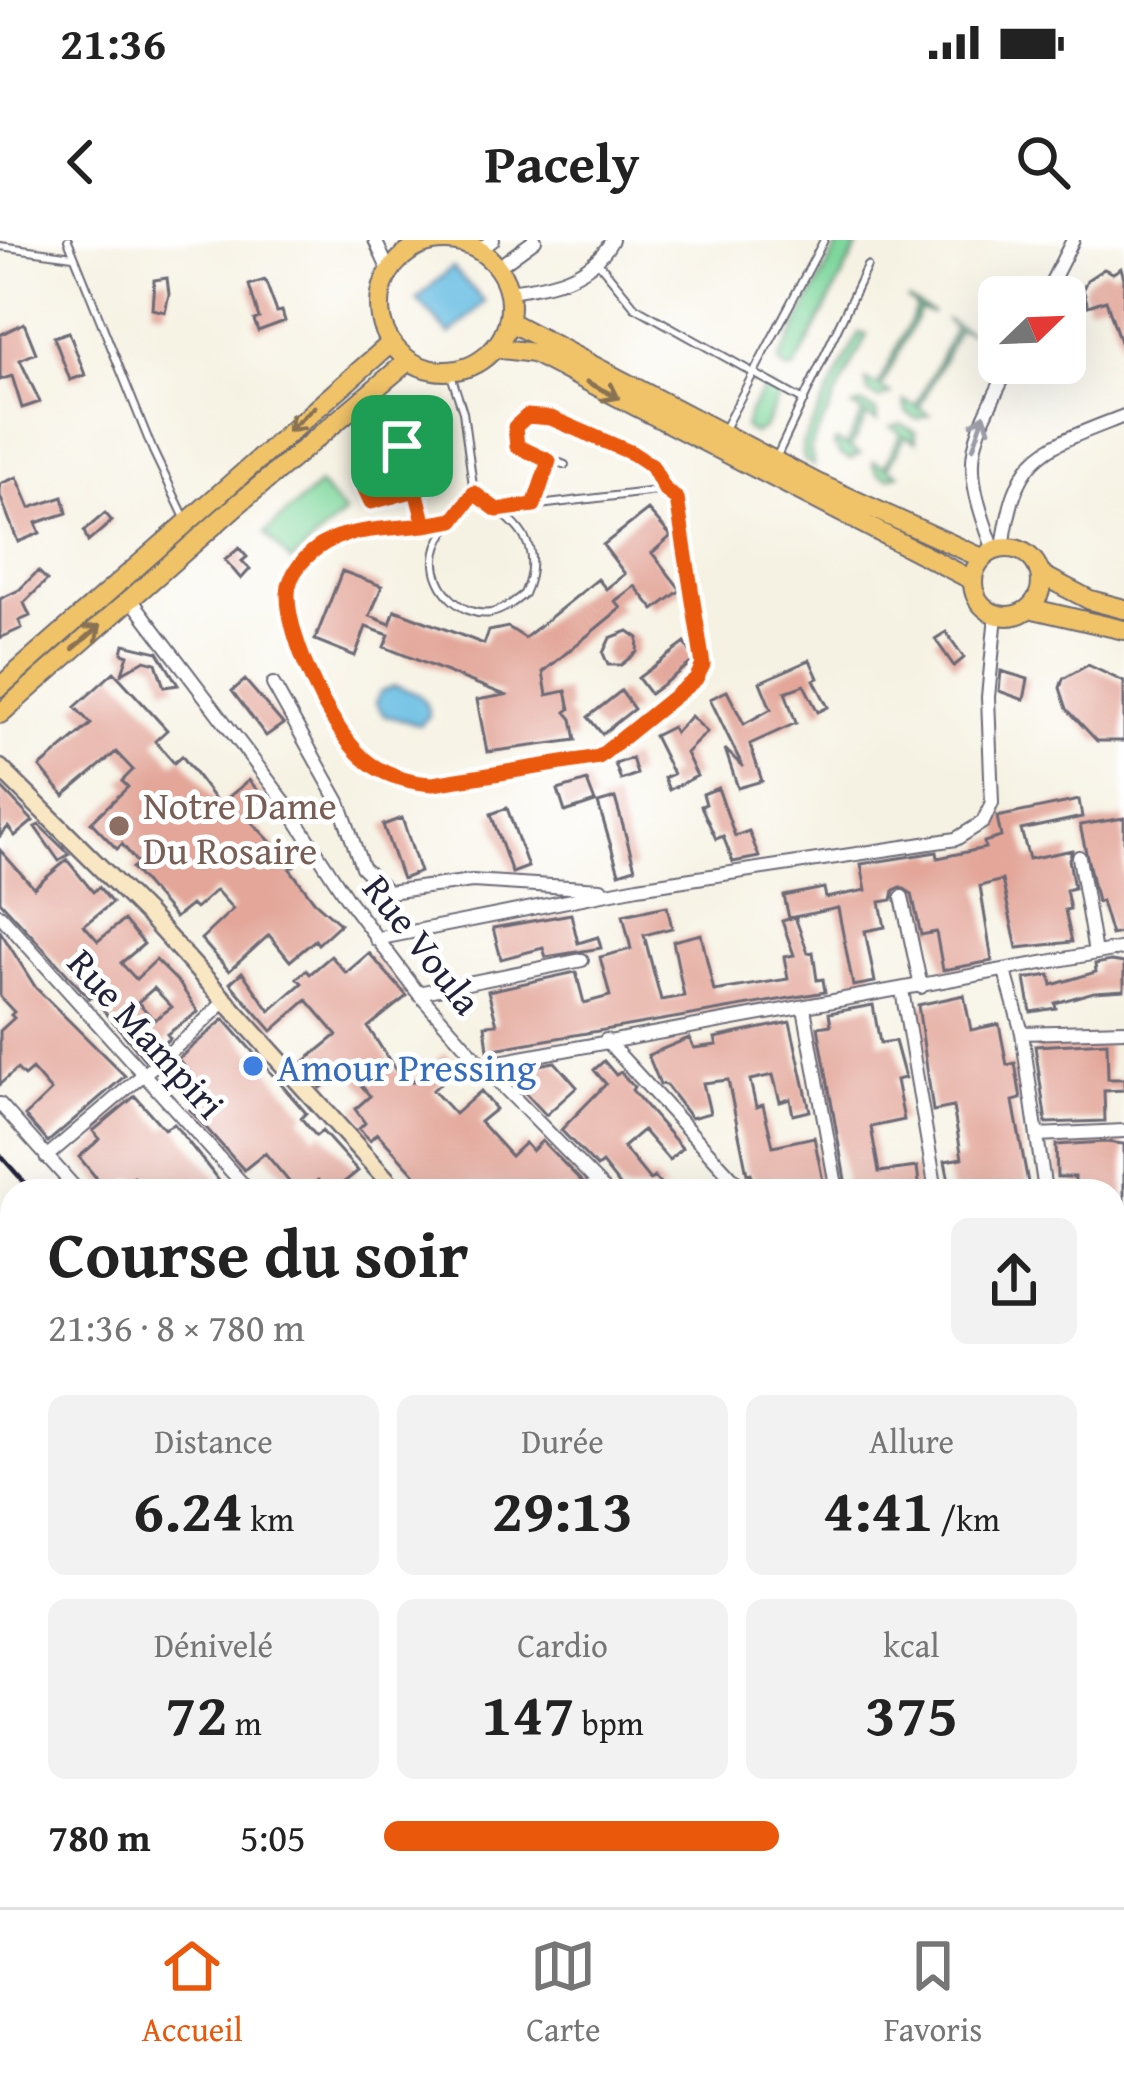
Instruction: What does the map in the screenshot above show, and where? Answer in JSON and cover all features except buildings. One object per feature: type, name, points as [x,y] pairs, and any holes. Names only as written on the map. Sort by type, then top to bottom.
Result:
[{"type":"main road","points":[[415,243],[486,245],[498,268],[508,291],[508,321],[495,348],[475,365],[450,372],[428,370],[408,361],[391,344],[380,320],[380,295],[389,271],[415,243]]},
{"type":"main road","points":[[508,321],[775,460],[993,552],[1024,552],[1040,574],[1090,600],[1124,609]]},
{"type":"main road","points":[[0,687],[391,344]]},
{"type":"main road","points":[[495,348],[533,353],[934,557],[972,580],[976,598],[996,615],[1013,616],[1029,608],[1039,593],[1040,574]]},
{"type":"main road","points":[[0,714],[408,361]]},
{"type":"main road","points":[[972,580],[993,552]]},
{"type":"main road","points":[[1029,608],[1124,630]]},
{"type":"main road","points":[[0,758],[386,1179]]},
{"type":"main road","points":[[0,768],[44,808]]},
{"type":"street","points":[[375,240],[389,271]]},
{"type":"street","points":[[498,268],[535,240]]},
{"type":"street","points":[[508,291],[557,282],[599,263],[612,240]]},
{"type":"street","points":[[1054,276],[1072,240]]},
{"type":"street","points":[[993,552],[971,462],[974,440],[1001,384]]},
{"type":"street","points":[[993,552],[1014,490],[1030,464],[1049,446],[1124,416]]},
{"type":"street","name":"Rue Voula","points":[[131,598],[281,797],[418,993],[594,1179]]},
{"type":"street","points":[[376,939],[620,890],[956,839],[972,831],[990,812],[994,792],[988,697],[996,615]]},
{"type":"street","points":[[273,684],[339,802],[362,867],[388,892],[472,881],[620,890]]},
{"type":"street","points":[[1079,857],[1095,953]]},
{"type":"street","points":[[902,897],[921,986]]},
{"type":"street","name":"Rue Mampiri","points":[[0,915],[238,1179]]},
{"type":"street","points":[[482,1065],[1124,948]]},
{"type":"street","points":[[418,993],[582,960]]},
{"type":"street","points":[[1005,971],[1022,1033],[1044,1179]]},
{"type":"street","points":[[902,990],[934,1179]]},
{"type":"street","points":[[46,1156],[226,1000]]},
{"type":"street","points":[[804,1008],[835,1179]]},
{"type":"street","points":[[1022,1033],[1124,1030]]},
{"type":"street","points":[[606,1040],[733,1179]]},
{"type":"street","points":[[0,1105],[67,1179]]},
{"type":"street","points":[[1037,1136],[1124,1131]]},
{"type":"lane","points":[[68,240],[153,451],[187,522]]},
{"type":"lane","points":[[722,433],[824,240]]},
{"type":"lane","points":[[0,246],[73,256]]},
{"type":"lane","points":[[599,263],[635,307],[804,401]]},
{"type":"lane","points":[[775,460],[866,266]]},
{"type":"lane","points":[[450,372],[463,412],[474,493],[435,558],[437,577],[461,607],[493,613],[524,594],[533,562],[520,530],[474,493]]},
{"type":"lane","points":[[454,520],[326,542],[299,565],[287,592],[307,673],[354,749],[374,767],[419,783],[599,757],[696,679],[703,665],[677,499],[665,490],[652,466],[632,453],[551,418],[527,416],[515,427],[517,446],[565,465]]},
{"type":"lane","points":[[424,442],[441,468],[438,479],[416,490],[371,502],[361,481],[402,446],[424,442]]},
{"type":"lane","points":[[534,505],[549,461]]},
{"type":"lane","points":[[416,490],[425,525]]},
{"type":"lane","points":[[497,510],[665,490]]},
{"type":"green space","points":[[841,240],[861,240],[794,370],[786,370],[780,359]]},
{"type":"green space","points":[[907,299],[933,313],[920,310],[881,388],[891,394],[879,399],[868,392],[866,381],[878,386],[917,307]]},
{"type":"green space","points":[[945,319],[971,333],[958,330],[919,408],[930,415],[917,419],[906,412],[904,401],[916,406],[955,328]]},
{"type":"green space","points":[[859,333],[867,335],[810,448],[814,466],[804,460],[802,445]]},
{"type":"green space","points":[[765,388],[780,395],[764,428],[754,434],[745,428],[749,412]]},
{"type":"green space","points":[[863,404],[876,412],[877,421],[867,416],[850,448],[860,454],[850,459],[834,445],[836,441],[846,446],[863,413],[853,407]]},
{"type":"green space","points":[[901,424],[915,432],[916,441],[905,436],[888,468],[899,474],[888,478],[873,465],[874,461],[885,466],[901,433],[891,427]]},
{"type":"green space","points":[[319,485],[345,513],[291,562],[265,533]]},
{"type":"water","points":[[452,267],[485,302],[450,335],[417,299]]},
{"type":"water","points":[[394,686],[425,702],[429,716],[420,725],[384,715],[376,703],[380,692]]},
{"type":"railway","points":[[0,1155],[21,1179]]},
{"type":"place","name":"Notre Dame Du Rosaire","points":[[119,826]]},
{"type":"place","name":"Amour Pressing","points":[[253,1066]]},
{"type":"route","points":[[402,446],[361,481],[364,492],[371,502],[416,490],[425,525],[454,520],[474,493],[497,510],[534,505],[549,461],[517,446],[515,427],[527,416],[551,418],[652,466],[665,490],[677,499],[703,665],[696,679],[599,757],[433,784],[374,767],[354,749],[307,673],[287,592],[299,565],[326,542],[425,525],[416,490],[438,479],[441,468],[424,442],[402,446]]}]
